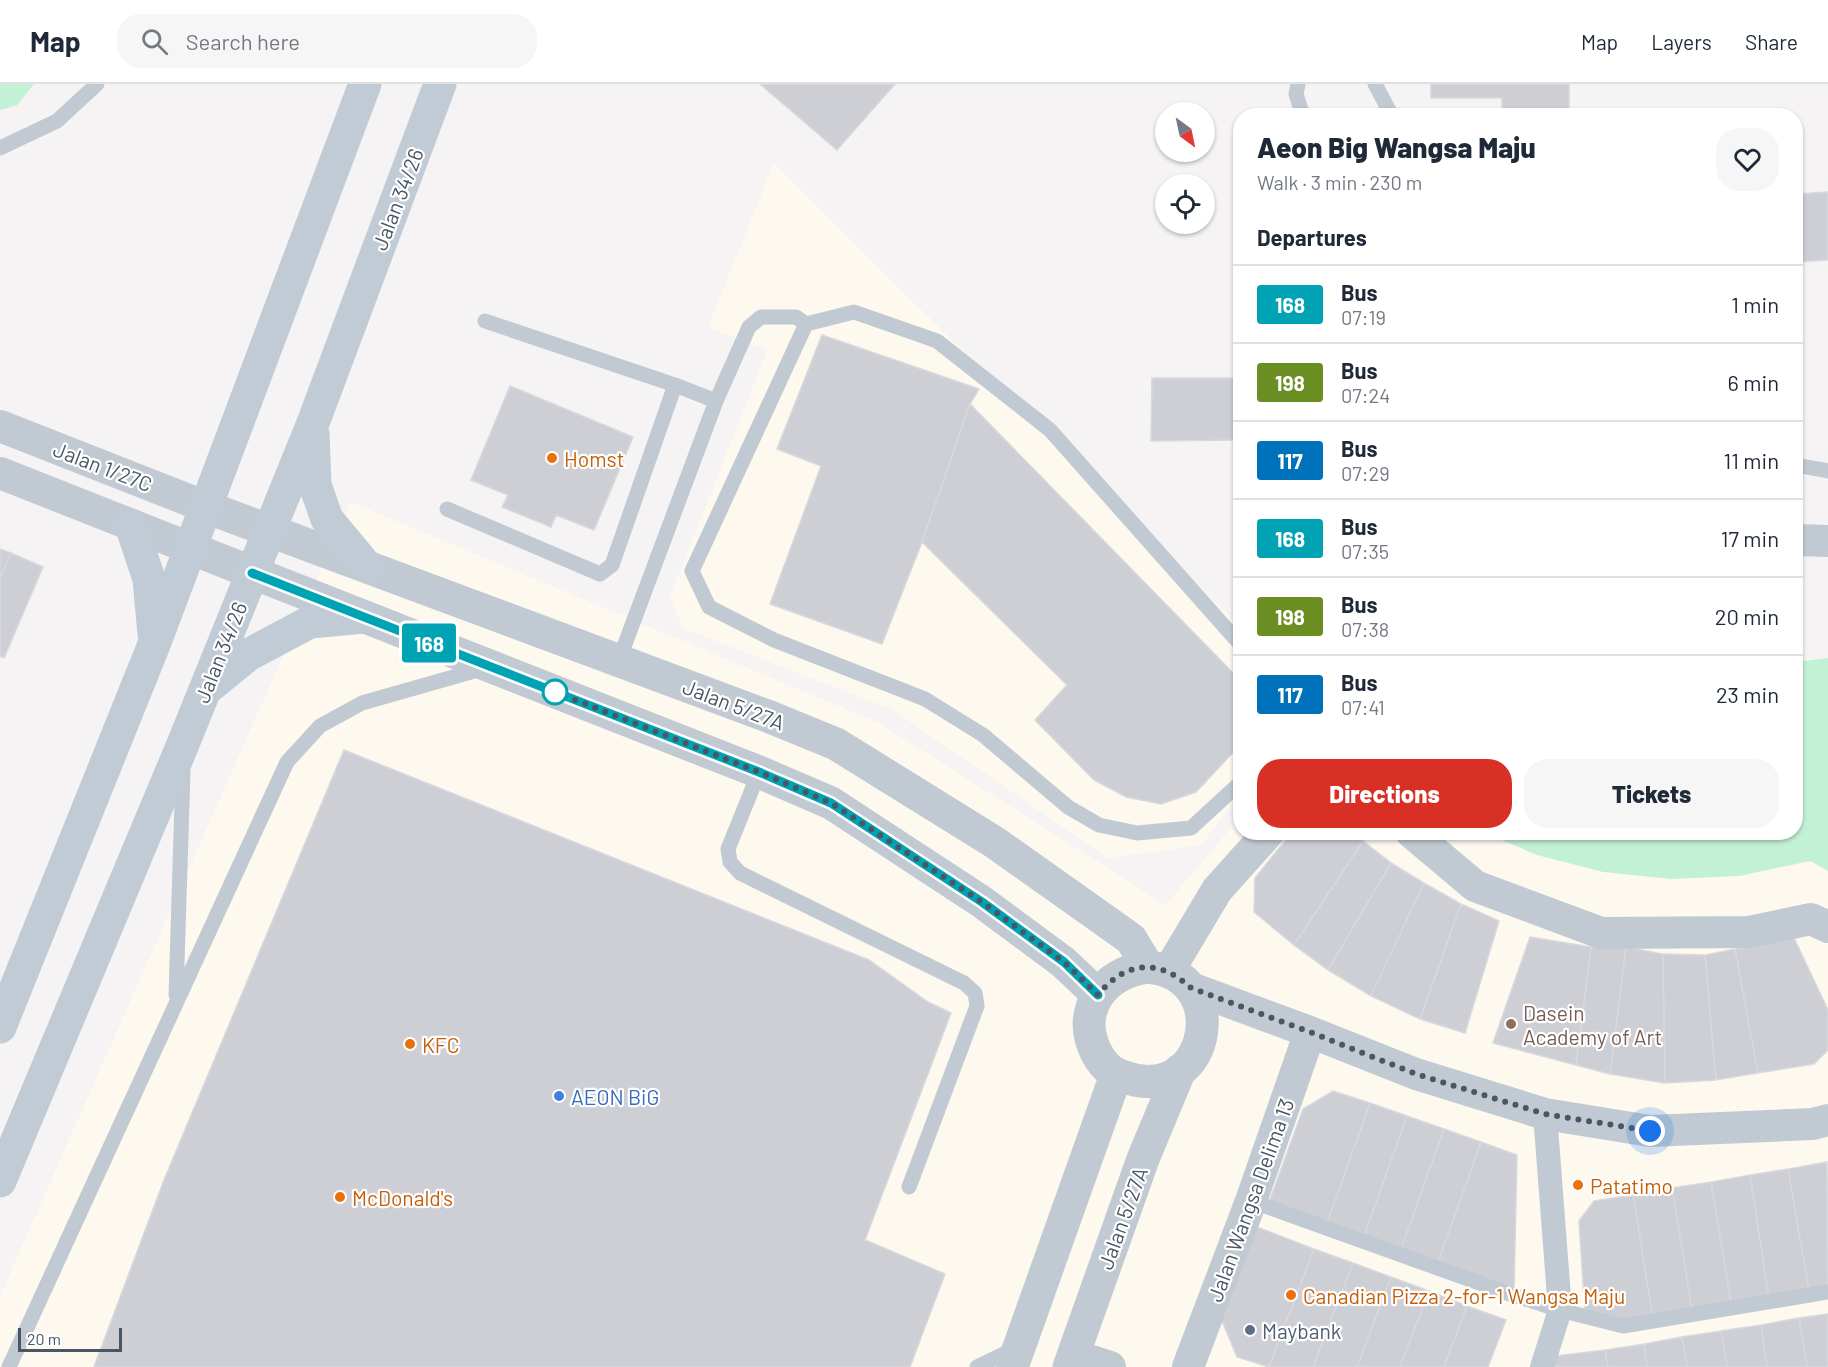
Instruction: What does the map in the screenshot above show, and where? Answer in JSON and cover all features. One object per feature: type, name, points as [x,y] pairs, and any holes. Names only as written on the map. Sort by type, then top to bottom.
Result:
[{"type":"main road","points":[[0,1027],[154,642],[365,84]]},
{"type":"main road","name":"Jalan 34/26","points":[[0,1181],[183,744],[313,423],[440,84]]},
{"type":"main road","points":[[313,423],[315,485],[327,519],[366,566]]},
{"type":"main road","points":[[131,525],[149,579],[154,642]]},
{"type":"main road","points":[[204,691],[248,655],[310,622],[364,617]]},
{"type":"street","name":"Jalan 1/27C","points":[[0,426],[206,507]]},
{"type":"street","name":"Jalan 1/27C","points":[[0,473],[190,548]]},
{"type":"street","name":"Jalan 5/27A","points":[[206,507],[619,660],[836,744],[994,842],[1131,939],[1169,976]]},
{"type":"street","points":[[1803,540],[1828,541]]},
{"type":"street","points":[[190,548],[759,772],[831,803],[982,902],[1064,962],[1098,995]]},
{"type":"street","points":[[1169,976],[1217,890],[1262,840]]},
{"type":"street","points":[[1420,840],[1475,886],[1601,933],[1749,932],[1811,919],[1828,927]]},
{"type":"street","points":[[1169,976],[1200,1004],[1204,1022],[1201,1040],[1193,1057],[1180,1070],[1164,1079],[1145,1082],[1116,1075],[1100,1058],[1092,1043],[1089,1027],[1091,1010],[1107,983],[1133,969],[1169,976],[1416,1074],[1545,1114],[1650,1131],[1813,1124],[1828,1120]]},
{"type":"street","name":"Jalan Wangsa Delima 13","points":[[1188,1367],[1251,1201],[1310,1032]]},
{"type":"street","name":"Jalan 5/27A","points":[[1071,1361],[1143,1159],[1180,1070]]},
{"type":"street","points":[[1016,1356],[1116,1075]]},
{"type":"street","points":[[1542,1367],[1560,1310],[1545,1114]]},
{"type":"street","points":[[1071,1361],[1110,1367]]},
{"type":"lane","points":[[0,148],[57,121],[97,84]]},
{"type":"lane","points":[[1298,84],[1296,94],[1300,108]]},
{"type":"lane","points":[[1375,84],[1388,108]]},
{"type":"lane","points":[[619,660],[716,401],[748,327],[761,317],[796,317],[806,324],[854,312],[937,341],[1050,430],[1233,636]]},
{"type":"lane","points":[[485,321],[716,401]]},
{"type":"lane","points":[[806,324],[692,571],[709,607],[774,640],[925,699],[983,735],[1068,807],[1099,825],[1137,833],[1191,828],[1233,789]]},
{"type":"lane","points":[[447,509],[600,574],[608,570],[612,566],[675,385]]},
{"type":"lane","points":[[1803,466],[1828,471]]},
{"type":"lane","points":[[9,1367],[287,762],[320,726],[362,703],[491,667]]},
{"type":"lane","points":[[176,1004],[183,744]]},
{"type":"lane","points":[[759,772],[728,849],[730,862],[740,873],[964,983],[975,993],[977,1006],[909,1186]]},
{"type":"lane","points":[[1251,1201],[1560,1310],[1623,1326],[1828,1292]]},
{"type":"lane","points":[[977,1367],[1016,1356]]},
{"type":"shaded area","points":[[774,163],[1233,620],[1233,804],[1201,845],[1108,858],[893,710],[683,628],[670,597],[767,351],[708,327]]},
{"type":"shaded area","points":[[351,502],[879,723],[1166,905],[1233,825],[1233,840],[1502,840],[1537,855],[1739,876],[1810,861],[1828,871],[1828,1367],[0,1367],[0,1296]]},
{"type":"green space","points":[[0,84],[34,84],[17,105],[0,110]]},
{"type":"green space","points":[[1828,658],[1828,871],[1810,861],[1739,876],[1671,879],[1603,872],[1537,855],[1502,840],[1803,840],[1803,661]]},
{"type":"building","points":[[760,84],[895,84],[837,150]]},
{"type":"building","points":[[1431,84],[1569,84],[1569,108],[1502,108],[1502,98],[1431,98]]},
{"type":"building","points":[[1828,192],[1828,260],[1803,262],[1803,194]]},
{"type":"building","points":[[822,335],[979,389],[970,404],[922,542],[882,644],[770,604],[821,466],[777,449]]},
{"type":"building","points":[[1152,378],[1233,378],[1233,440],[1151,441]]},
{"type":"building","name":"Homst","points":[[510,386],[633,437],[594,530],[556,515],[551,527],[502,507],[508,495],[471,480]]},
{"type":"building","points":[[970,404],[1233,673],[1233,752],[1196,792],[1161,804],[1126,797],[1094,780],[1035,720],[1067,685],[922,542]]},
{"type":"building","points":[[0,549],[11,553],[0,578]]},
{"type":"building","points":[[11,553],[43,567],[4,658],[0,656],[0,578]]},
{"type":"building","name":"AEON BiG","points":[[344,750],[869,960],[928,1002],[951,1013],[865,1240],[945,1274],[910,1367],[94,1367],[164,1180]]},
{"type":"building","points":[[1286,840],[1363,841],[1294,945],[1254,912],[1255,878]]},
{"type":"building","points":[[1363,841],[1391,863],[1328,970],[1294,945]]},
{"type":"building","points":[[1391,863],[1424,883],[1371,996],[1328,970]]},
{"type":"building","points":[[1424,883],[1461,904],[1420,1019],[1371,996]]},
{"type":"building","points":[[1461,904],[1499,921],[1465,1033],[1420,1019]]},
{"type":"building","points":[[1530,937],[1591,947],[1576,1065],[1493,1043]]},
{"type":"building","points":[[1794,938],[1828,1010],[1828,1050],[1814,1064],[1758,1073],[1735,949]]},
{"type":"building","points":[[1591,947],[1626,947],[1610,1074],[1576,1065]]},
{"type":"building","points":[[1626,947],[1663,954],[1665,1083],[1610,1074]]},
{"type":"building","points":[[1735,949],[1758,1073],[1716,1080],[1705,955]]},
{"type":"building","points":[[1663,954],[1705,955],[1716,1080],[1665,1083]]},
{"type":"building","points":[[1333,1091],[1370,1103],[1326,1226],[1268,1205],[1303,1109]]},
{"type":"building","points":[[1370,1103],[1407,1116],[1363,1239],[1326,1226]]},
{"type":"building","points":[[1407,1116],[1444,1129],[1400,1252],[1363,1239]]},
{"type":"building","points":[[1444,1129],[1481,1142],[1437,1265],[1400,1252]]},
{"type":"building","points":[[1481,1142],[1517,1155],[1514,1291],[1437,1265]]},
{"type":"building","points":[[1827,1162],[1828,1288],[1809,1291],[1788,1169]]},
{"type":"building","points":[[1788,1169],[1809,1291],[1769,1298],[1750,1175]]},
{"type":"building","points":[[1750,1175],[1769,1298],[1731,1304],[1711,1182]]},
{"type":"building","points":[[1711,1182],[1731,1304],[1692,1311],[1672,1188]]},
{"type":"building","points":[[1672,1188],[1692,1311],[1653,1318],[1633,1195]]},
{"type":"building","points":[[1633,1195],[1653,1318],[1614,1324],[1585,1313],[1579,1221],[1594,1201]]},
{"type":"building","points":[[1257,1227],[1314,1249],[1269,1367],[1237,1357],[1222,1321]]},
{"type":"building","points":[[1314,1249],[1353,1263],[1313,1367],[1269,1367]]},
{"type":"building","points":[[1353,1263],[1391,1277],[1357,1367],[1313,1367]]},
{"type":"building","points":[[1391,1277],[1429,1291],[1400,1367],[1357,1367]]},
{"type":"building","points":[[1429,1291],[1467,1306],[1444,1367],[1400,1367]]},
{"type":"building","points":[[1467,1306],[1506,1320],[1488,1367],[1444,1367]]},
{"type":"building","points":[[1828,1314],[1828,1367],[1807,1367],[1799,1318]]},
{"type":"building","points":[[1799,1318],[1807,1367],[1767,1367],[1761,1325]]},
{"type":"building","points":[[1761,1325],[1767,1367],[1727,1367],[1721,1331]]},
{"type":"building","points":[[1721,1331],[1727,1367],[1687,1367],[1682,1337]]},
{"type":"building","points":[[1682,1337],[1687,1367],[1647,1367],[1644,1344]]},
{"type":"building","points":[[1644,1344],[1647,1367],[1608,1367],[1605,1350]]},
{"type":"building","points":[[1605,1350],[1608,1367],[1554,1367],[1556,1356]]},
{"type":"bus line","name":"168","points":[[252,573],[759,772],[831,803],[982,902],[1064,962],[1098,995]]},
{"type":"place","name":"Homst","points":[[552,458]]},
{"type":"place","name":"Dasein Academy of Art","points":[[1511,1024]]},
{"type":"place","name":"KFC","points":[[410,1044]]},
{"type":"place","name":"AEON BiG","points":[[559,1096]]},
{"type":"place","name":"Patatimo","points":[[1578,1185]]},
{"type":"place","name":"McDonald's","points":[[340,1197]]},
{"type":"place","name":"Canadian Pizza 2-for-1 Wangsa Maju","points":[[1291,1295]]},
{"type":"place","name":"Maybank","points":[[1250,1330]]},
{"type":"route","points":[[555,692],[759,772],[831,803],[982,902],[1064,962],[1098,995],[1107,983],[1120,974],[1133,969],[1159,968],[1180,978],[1191,988],[1416,1074],[1545,1114],[1650,1131]]}]
